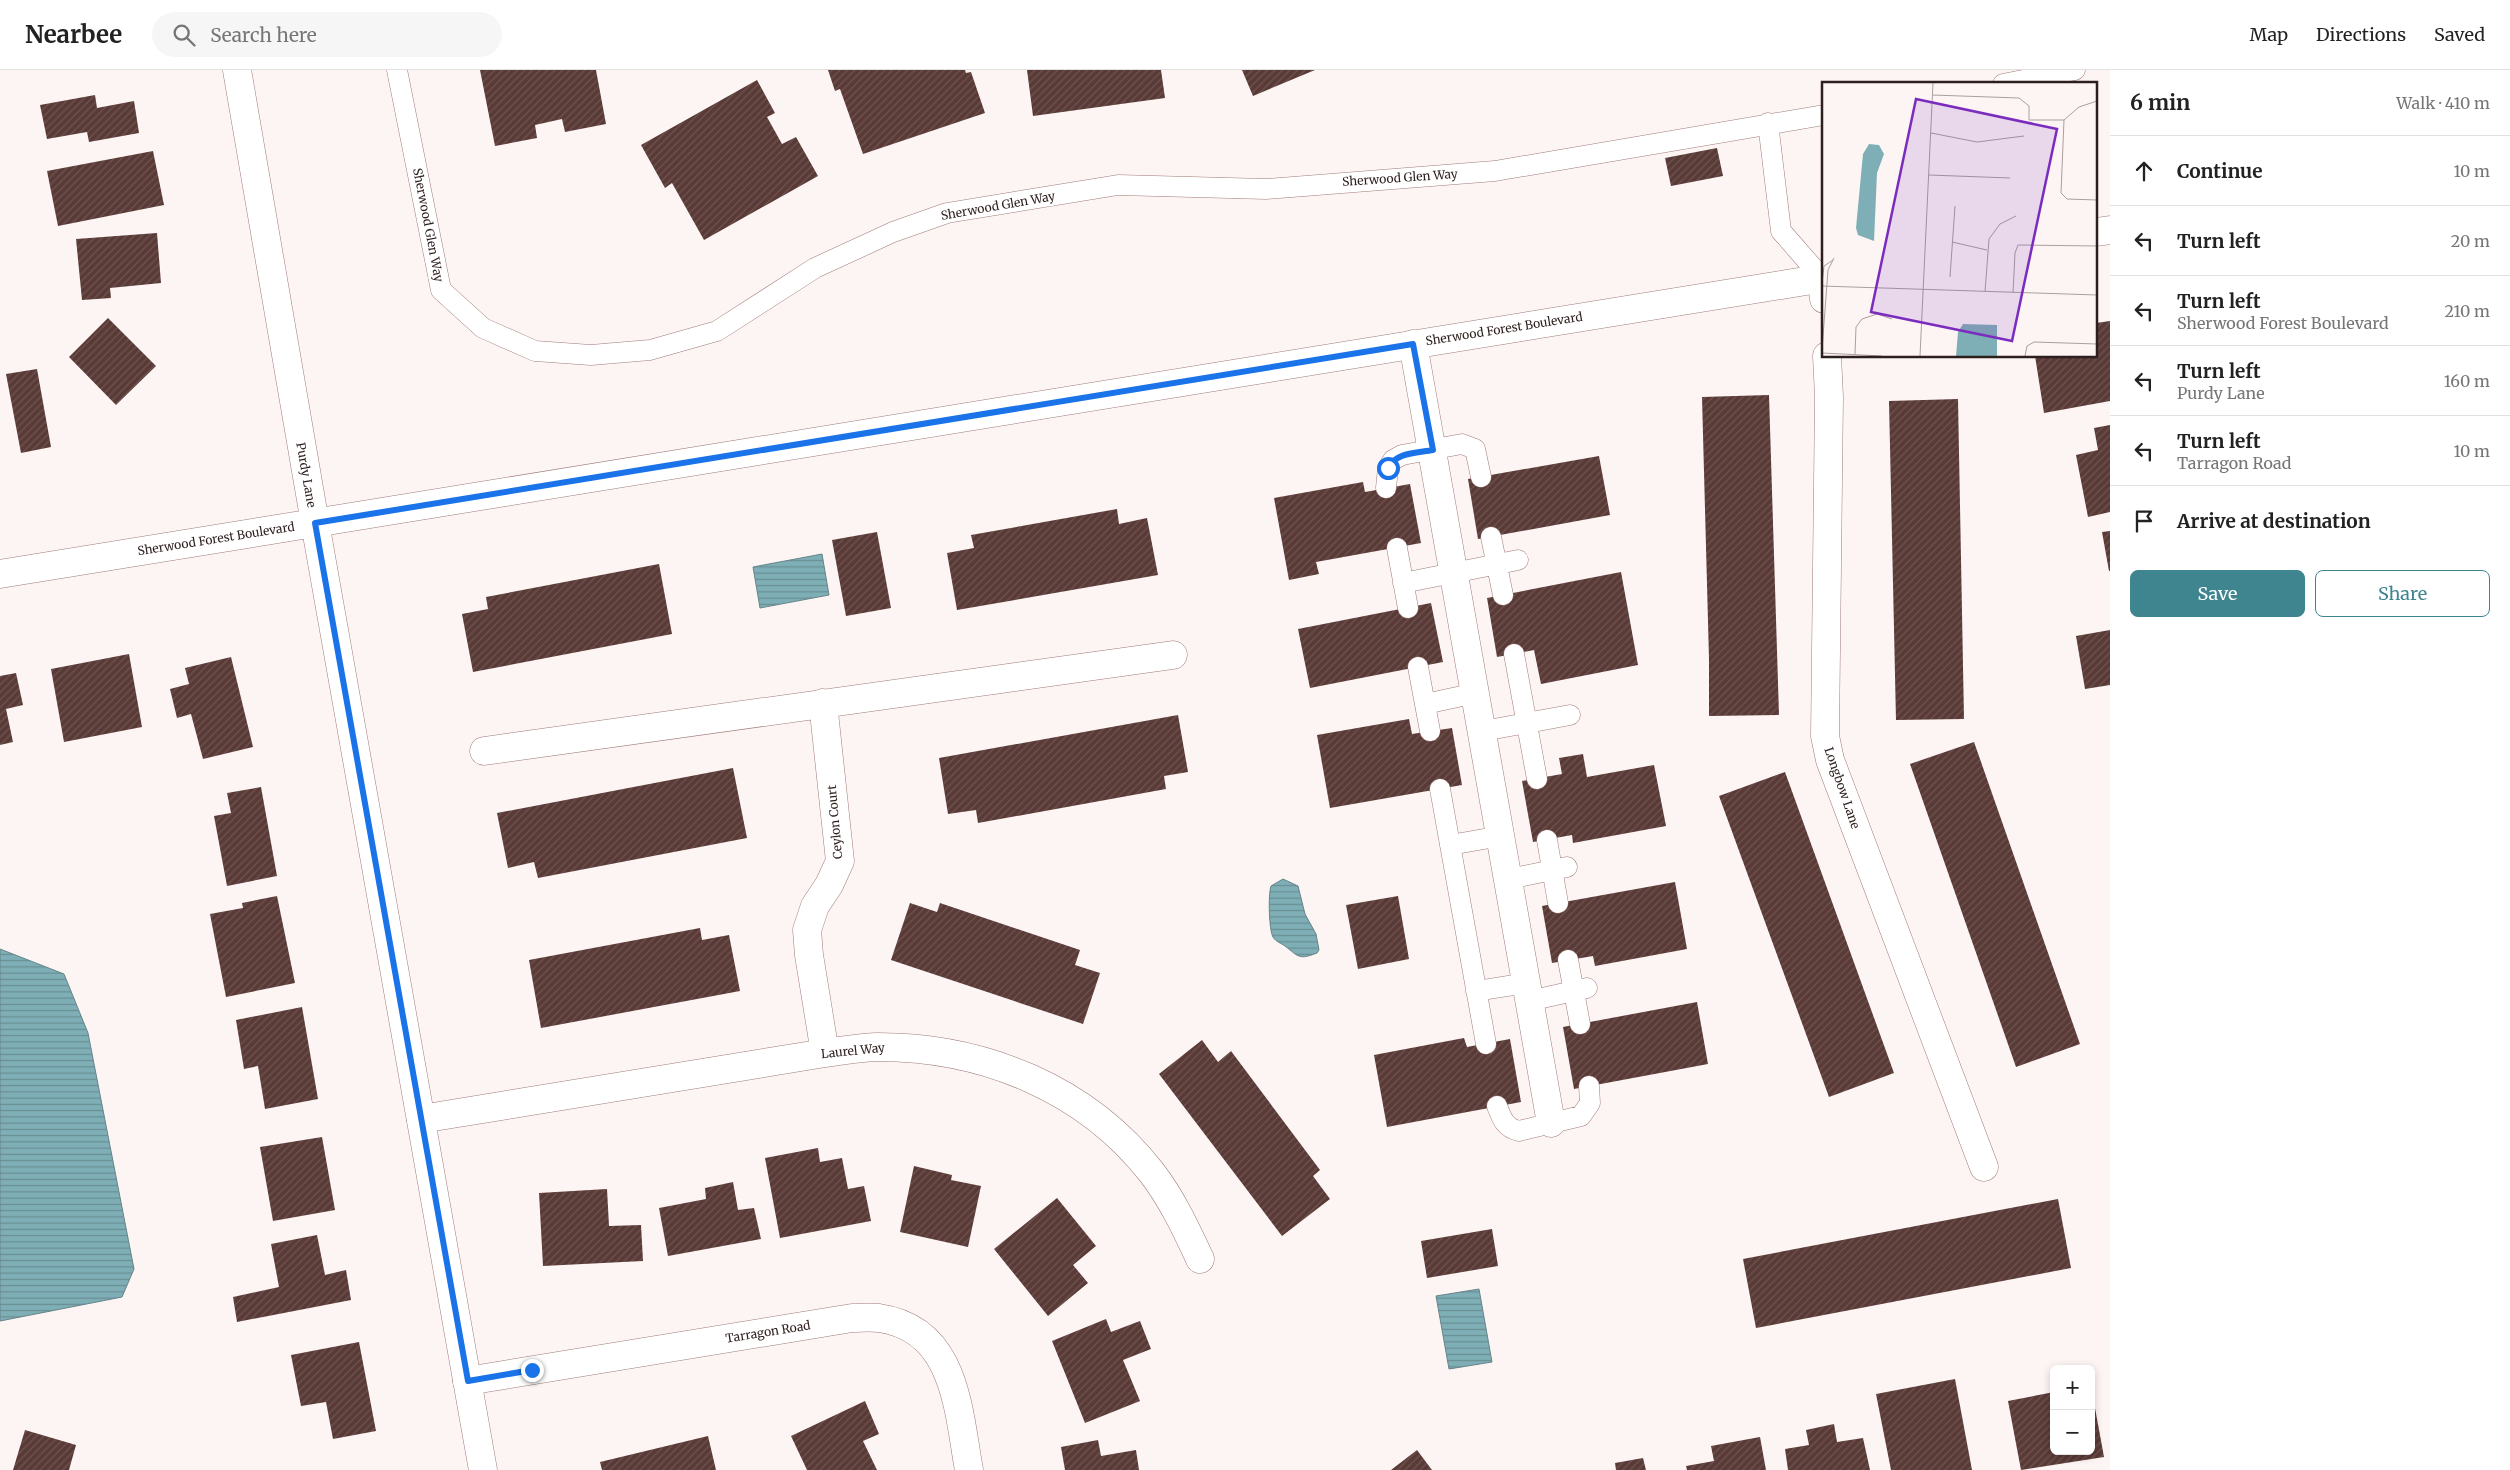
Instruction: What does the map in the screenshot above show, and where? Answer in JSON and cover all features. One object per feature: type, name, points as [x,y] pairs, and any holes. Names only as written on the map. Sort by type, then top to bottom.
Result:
[{"type":"street","name":"Purdy Lane","points":[[237,70],[315,523],[483,1470]]},
{"type":"street","name":"Sherwood Forest Boulevard","points":[[0,574],[1413,344],[1822,282]]},
{"type":"street","points":[[1413,344],[1483,731],[1550,1123]]},
{"type":"street","name":"Longbow Lane","points":[[1827,358],[1829,397],[1825,736],[1830,760],[1984,1167]]},
{"type":"street","points":[[484,751],[1173,654]]},
{"type":"street","name":"Ceylon Court","points":[[823,703],[840,861],[830,885],[815,906],[808,930],[809,955],[825,1053]]},
{"type":"street","name":"Laurel Way","points":[[421,1119],[825,1053],[876,1047],[928,1048],[1005,1066],[1053,1088],[1097,1118],[1134,1153],[1152,1174],[1181,1218],[1200,1259]]},
{"type":"street","name":"Tarragon Road","points":[[468,1381],[852,1318],[878,1318],[905,1325],[928,1341],[944,1362],[954,1387],[968,1470]]},
{"type":"lane","name":"Sherwood Glen Way","points":[[397,70],[441,290],[483,328],[535,351],[591,355],[650,350],[717,332],[815,268],[893,232],[947,213],[1118,185],[1266,189],[1495,171],[1822,115]]},
{"type":"lane","points":[[2011,78],[2075,70]]},
{"type":"lane","points":[[1768,123],[1781,231],[1822,281]]},
{"type":"lane","points":[[1386,488],[1388,468],[1392,460],[1462,444],[1475,449],[1481,477]]},
{"type":"lane","points":[[1491,537],[1503,595]]},
{"type":"lane","points":[[1397,548],[1408,608]]},
{"type":"lane","points":[[1403,583],[1518,560]]},
{"type":"lane","points":[[1514,654],[1537,779]]},
{"type":"lane","points":[[1418,667],[1430,731]]},
{"type":"lane","points":[[1425,704],[1476,693]]},
{"type":"lane","points":[[1483,731],[1570,715]]},
{"type":"lane","points":[[1440,789],[1486,1044]]},
{"type":"lane","points":[[1450,845],[1501,836]]},
{"type":"lane","points":[[1547,840],[1560,868],[1558,903]]},
{"type":"lane","points":[[1509,879],[1560,868]]},
{"type":"lane","points":[[1568,960],[1580,989],[1580,1024]]},
{"type":"lane","points":[[1476,991],[1528,992],[1580,989]]},
{"type":"lane","points":[[1497,1106],[1510,1129],[1520,1131],[1581,1116],[1590,1103],[1589,1086]]},
{"type":"water","points":[[822,554],[829,595],[760,608],[753,567]]},
{"type":"water","points":[[1283,879],[1298,886],[1305,914],[1316,934],[1319,950],[1317,953],[1303,957],[1297,955],[1273,937],[1270,920],[1270,890],[1271,886]]},
{"type":"water","points":[[0,949],[64,974],[88,1033],[134,1269],[122,1297],[0,1321]]},
{"type":"water","points":[[1479,1289],[1492,1362],[1449,1369],[1436,1296]]},
{"type":"building","points":[[480,70],[596,70],[606,124],[565,132],[562,119],[535,125],[537,138],[495,146]]},
{"type":"building","points":[[828,70],[965,70],[966,73],[971,72],[985,113],[863,154],[840,89],[835,91]]},
{"type":"building","points":[[1027,70],[1161,70],[1165,98],[1033,116]]},
{"type":"building","points":[[1242,70],[1315,70],[1253,96]]},
{"type":"building","points":[[757,80],[775,113],[767,117],[782,144],[796,137],[818,176],[704,240],[672,183],[665,188],[641,145]]},
{"type":"building","points":[[95,95],[97,108],[134,101],[139,133],[89,142],[87,132],[47,139],[40,105]]},
{"type":"building","points":[[1717,148],[1723,176],[1671,186],[1665,158]]},
{"type":"building","points":[[153,151],[164,205],[58,226],[47,171]]},
{"type":"building","points":[[157,233],[161,283],[110,288],[111,298],[82,300],[76,239]]},
{"type":"building","points":[[108,318],[156,366],[116,405],[69,357]]},
{"type":"building","points":[[2110,321],[2110,401],[2044,413],[2035,358],[2098,358],[2098,323]]},
{"type":"building","points":[[37,369],[51,447],[21,453],[6,374]]},
{"type":"building","points":[[1769,395],[1779,715],[1709,716],[1702,397]]},
{"type":"building","points":[[1958,399],[1964,719],[1896,720],[1889,401]]},
{"type":"building","points":[[2110,425],[2110,512],[2088,517],[2076,455],[2098,450],[2094,428]]},
{"type":"building","points":[[1599,456],[1610,515],[1478,539],[1468,479]]},
{"type":"building","points":[[1363,482],[1365,492],[1410,484],[1421,543],[1316,562],[1319,574],[1289,580],[1274,498]]},
{"type":"building","points":[[1117,509],[1119,524],[1147,518],[1158,575],[957,610],[947,553],[974,548],[971,535]]},
{"type":"building","points":[[2110,531],[2110,571],[2109,571],[2102,532]]},
{"type":"building","points":[[877,532],[891,608],[846,616],[832,540]]},
{"type":"building","points":[[659,564],[672,634],[473,672],[462,614],[488,609],[486,597]]},
{"type":"building","points":[[1621,572],[1638,665],[1541,684],[1534,650],[1497,657],[1487,598]]},
{"type":"building","points":[[1431,603],[1443,662],[1310,688],[1298,629]]},
{"type":"building","points":[[2110,630],[2110,685],[2085,689],[2076,636]]},
{"type":"building","points":[[129,654],[142,727],[64,742],[51,669]]},
{"type":"building","points":[[231,657],[253,747],[203,759],[191,714],[177,718],[170,689],[189,684],[185,668]]},
{"type":"building","points":[[16,673],[23,705],[6,709],[13,742],[0,745],[0,676]]},
{"type":"building","points":[[1178,715],[1188,772],[1164,776],[1166,789],[978,823],[976,810],[948,814],[939,758]]},
{"type":"building","points":[[1409,719],[1412,734],[1452,728],[1462,785],[1330,808],[1317,735]]},
{"type":"building","points":[[1974,742],[2080,1044],[2016,1067],[1910,764]]},
{"type":"building","points":[[1583,754],[1587,777],[1654,765],[1666,826],[1573,843],[1572,835],[1533,842],[1522,781],[1562,774],[1559,758]]},
{"type":"building","points":[[733,768],[747,838],[538,878],[534,862],[508,868],[497,813]]},
{"type":"building","points":[[1785,772],[1894,1073],[1829,1097],[1719,796]]},
{"type":"building","points":[[261,787],[277,876],[227,886],[214,816],[231,813],[227,793]]},
{"type":"building","points":[[1675,882],[1687,949],[1595,966],[1593,956],[1552,963],[1542,906]]},
{"type":"building","points":[[277,896],[295,983],[226,997],[210,914],[243,908],[242,903]]},
{"type":"building","points":[[1398,896],[1409,959],[1358,969],[1346,905]]},
{"type":"building","points":[[910,903],[937,912],[940,903],[1080,950],[1075,965],[1100,973],[1083,1024],[891,960]]},
{"type":"building","points":[[700,928],[702,940],[729,935],[740,991],[541,1028],[529,960]]},
{"type":"building","points":[[1697,1002],[1708,1064],[1574,1089],[1563,1027]]},
{"type":"building","points":[[302,1007],[318,1099],[265,1109],[258,1066],[244,1069],[236,1020]]},
{"type":"building","points":[[1464,1038],[1467,1047],[1510,1039],[1521,1102],[1387,1127],[1374,1055]]},
{"type":"building","points":[[1202,1040],[1218,1062],[1231,1051],[1320,1170],[1313,1176],[1330,1199],[1282,1236],[1159,1074]]},
{"type":"building","points":[[322,1137],[335,1210],[273,1221],[260,1147]]},
{"type":"building","points":[[818,1148],[820,1162],[842,1158],[848,1189],[864,1186],[871,1221],[780,1238],[765,1158]]},
{"type":"building","points":[[914,1166],[952,1175],[951,1180],[981,1186],[968,1247],[900,1232]]},
{"type":"building","points":[[733,1182],[738,1210],[754,1208],[761,1239],[668,1256],[659,1208],[706,1199],[705,1188]]},
{"type":"building","points":[[607,1189],[609,1226],[641,1225],[643,1261],[543,1266],[539,1193]]},
{"type":"building","points":[[1057,1198],[1096,1246],[1073,1265],[1088,1283],[1048,1316],[994,1249]]},
{"type":"building","points":[[2058,1199],[2071,1268],[1756,1328],[1743,1259]]},
{"type":"building","points":[[1492,1229],[1498,1266],[1427,1278],[1421,1241]]},
{"type":"building","points":[[317,1235],[325,1275],[346,1270],[351,1300],[237,1322],[233,1297],[279,1287],[271,1244]]},
{"type":"building","points":[[1106,1319],[1111,1332],[1140,1321],[1151,1349],[1123,1360],[1140,1401],[1085,1423],[1052,1341]]},
{"type":"building","points":[[359,1342],[376,1431],[333,1439],[326,1402],[301,1406],[291,1355]]},
{"type":"building","points":[[1955,1379],[1972,1470],[1891,1470],[1876,1394]]},
{"type":"building","points":[[2050,1393],[2050,1455],[2095,1455],[2095,1408],[2104,1457],[2021,1470],[2008,1401]]},
{"type":"building","points":[[865,1401],[879,1434],[863,1441],[877,1470],[807,1470],[791,1436]]},
{"type":"building","points":[[1834,1424],[1837,1442],[1863,1438],[1870,1470],[1788,1470],[1785,1449],[1809,1445],[1806,1430]]},
{"type":"building","points":[[25,1430],[76,1445],[69,1470],[13,1470]]},
{"type":"building","points":[[708,1436],[716,1470],[602,1470],[600,1462]]},
{"type":"building","points":[[1760,1437],[1766,1470],[1687,1470],[1686,1466],[1714,1461],[1711,1446]]},
{"type":"building","points":[[1098,1440],[1101,1456],[1136,1450],[1139,1470],[1065,1470],[1061,1447]]},
{"type":"building","points":[[1417,1450],[1432,1470],[1391,1470]]},
{"type":"building","points":[[1643,1458],[1646,1470],[1616,1470],[1615,1463]]},
{"type":"route","points":[[532,1370],[468,1381],[315,523],[1413,344],[1433,450],[1402,455],[1392,460],[1388,468]]}]
